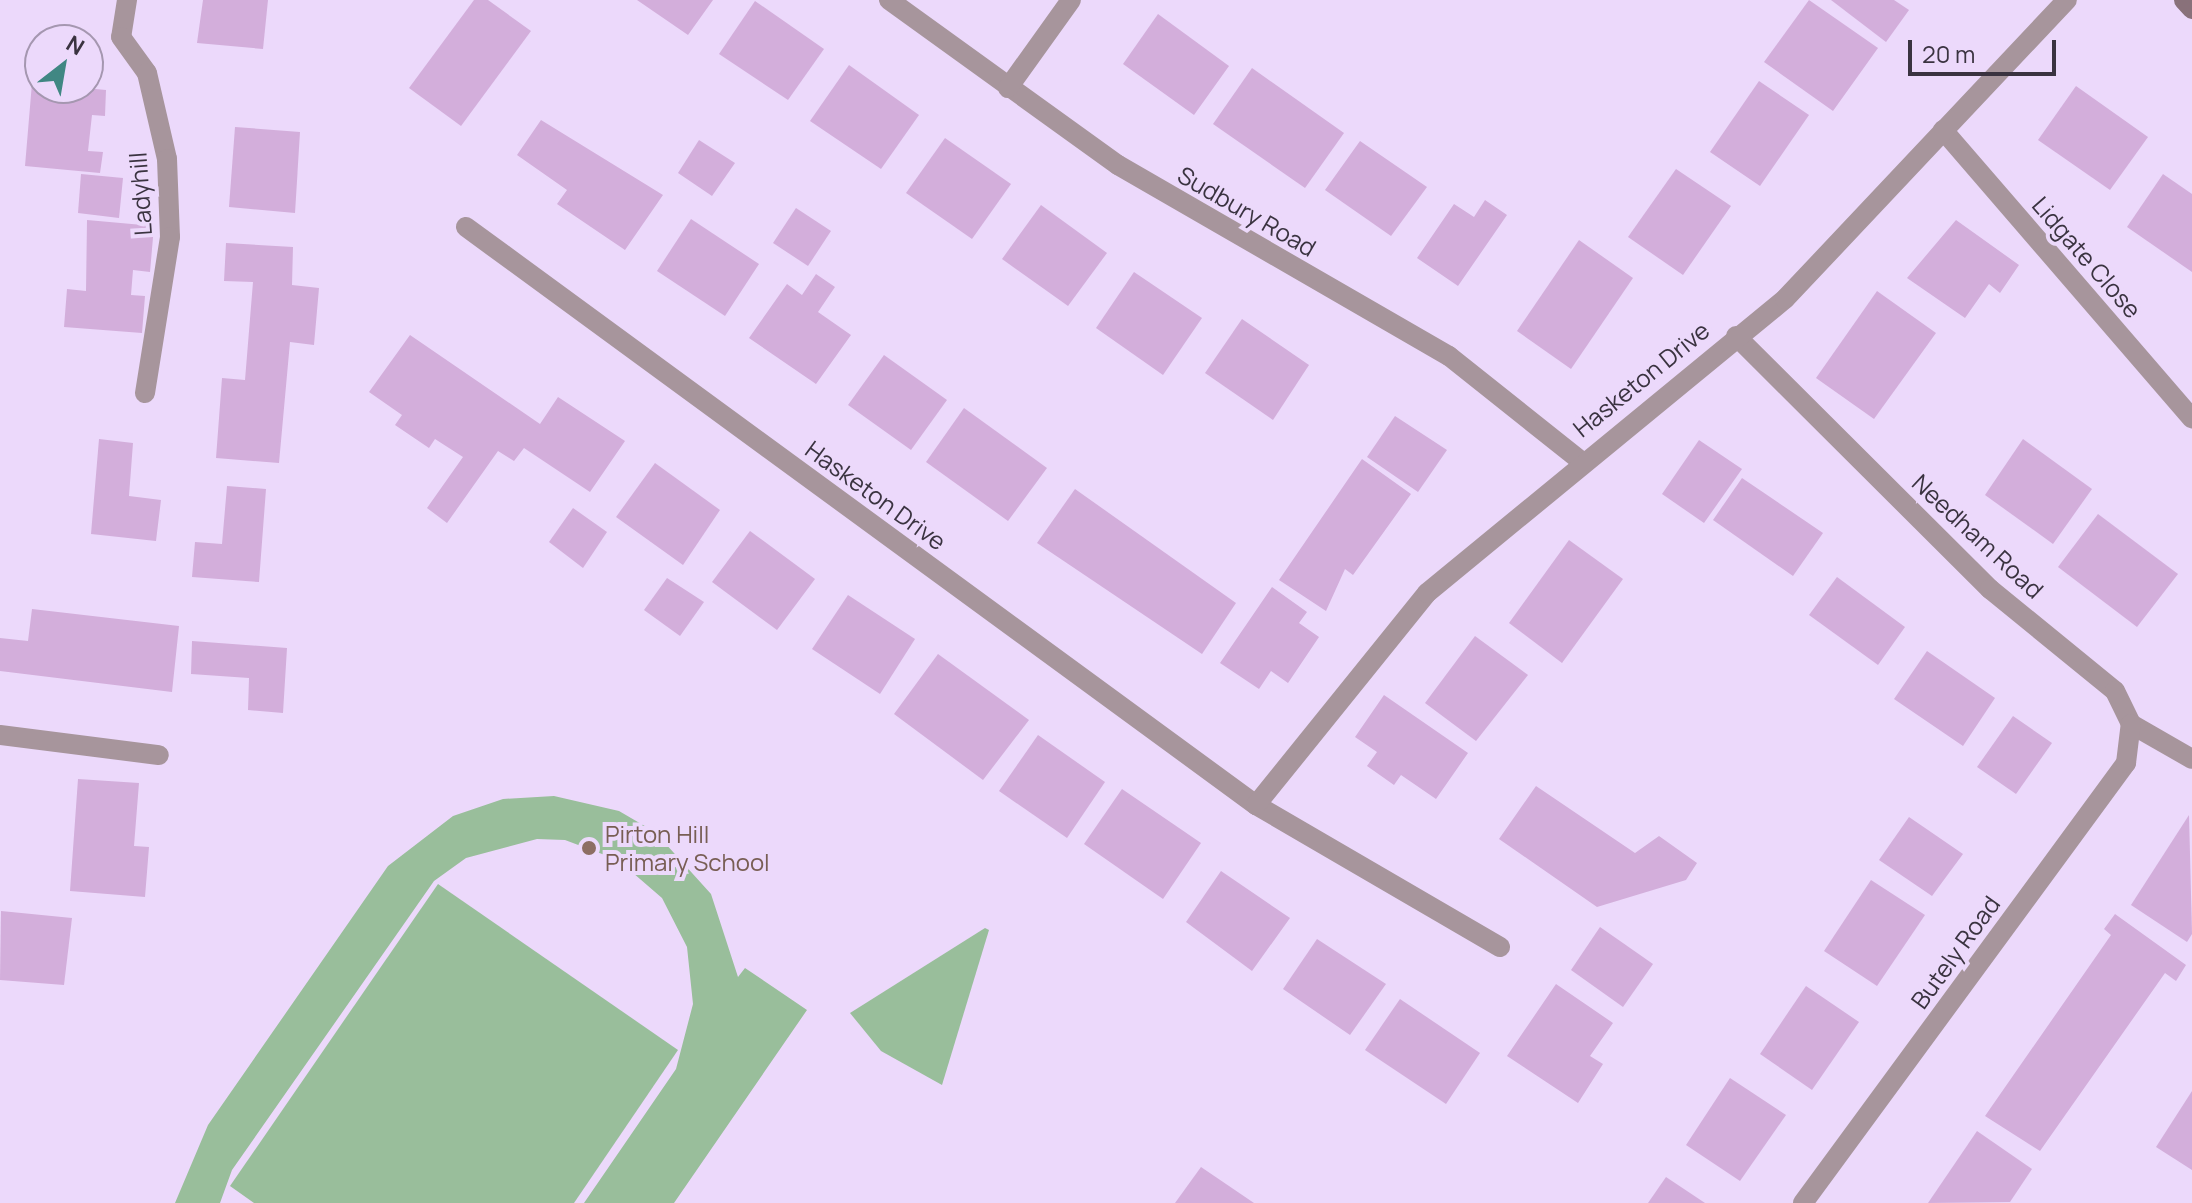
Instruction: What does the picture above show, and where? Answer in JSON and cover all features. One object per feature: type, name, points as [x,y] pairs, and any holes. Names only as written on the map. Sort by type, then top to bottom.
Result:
[{"type":"main road","points":[[2184,0],[2192,9]]},
{"type":"street","name":"Ladyhill","points":[[127,0],[121,37],[147,73],[167,159],[170,237],[145,393]]},
{"type":"street","name":"Sudbury Road","points":[[889,0],[1008,88],[1218,226],[1449,356],[1581,461]]},
{"type":"street","points":[[1008,88],[1071,0]]},
{"type":"street","name":"Hasketon Drive","points":[[1256,805],[1427,593],[1581,461],[1785,299],[2067,0]]},
{"type":"street","name":"Lidgate Close","points":[[1943,130],[2192,418]]},
{"type":"street","name":"Hasketon Drive","points":[[466,227],[1256,805],[1500,947]]},
{"type":"street","name":"Needham Road","points":[[1736,336],[1990,589],[2115,691],[2131,724]]},
{"type":"street","points":[[2131,724],[2192,759]]},
{"type":"street","name":"Butely Road","points":[[1803,1203],[2126,763],[2131,724]]},
{"type":"street","points":[[0,735],[159,755]]},
{"type":"green space","points":[[554,796],[619,811],[655,832],[711,894],[738,977],[745,968],[807,1010],[674,1203],[584,1203],[676,1069],[693,1004],[687,947],[662,898],[618,860],[565,840],[537,839],[466,858],[434,881],[232,1170],[220,1203],[175,1203],[208,1125],[388,866],[453,816],[503,799]]},
{"type":"green space","points":[[438,884],[678,1050],[574,1203],[254,1203],[230,1186]]},
{"type":"green space","points":[[985,928],[989,930],[942,1085],[881,1051],[850,1013]]},
{"type":"building","points":[[203,0],[268,0],[263,49],[197,43]]},
{"type":"building","points":[[474,0],[488,0],[531,31],[461,126],[409,88]]},
{"type":"building","points":[[637,0],[713,0],[688,35]]},
{"type":"building","points":[[1809,0],[1878,48],[1833,111],[1764,62]]},
{"type":"building","points":[[1831,0],[1894,0],[1909,10],[1886,42]]},
{"type":"building","points":[[755,1],[824,49],[788,100],[719,54]]},
{"type":"building","points":[[1158,14],[1229,66],[1194,115],[1123,64]]},
{"type":"building","points":[[849,65],[919,115],[881,169],[810,121]]},
{"type":"building","points":[[1252,68],[1344,133],[1305,188],[1213,124]]},
{"type":"building","points":[[1759,81],[1809,115],[1760,186],[1710,152]]},
{"type":"building","points":[[2076,86],[2148,137],[2110,190],[2038,140]]},
{"type":"building","points":[[106,90],[105,116],[92,115],[88,151],[103,152],[100,173],[25,166],[30,104],[104,104]]},
{"type":"building","points":[[541,120],[663,195],[625,250],[557,204],[567,190],[517,155]]},
{"type":"building","points":[[235,127],[300,132],[295,213],[229,207]]},
{"type":"building","points":[[945,138],[1011,184],[972,239],[906,193]]},
{"type":"building","points":[[699,140],[735,163],[712,196],[678,173]]},
{"type":"building","points":[[1360,141],[1427,187],[1391,236],[1325,190]]},
{"type":"building","points":[[1676,169],[1731,206],[1683,275],[1628,237]]},
{"type":"building","points":[[81,174],[123,178],[119,218],[78,213]]},
{"type":"building","points":[[2163,174],[2192,194],[2192,272],[2127,227]]},
{"type":"building","points":[[1485,200],[1507,215],[1458,286],[1417,258],[1454,204],[1474,217]]},
{"type":"building","points":[[1041,205],[1107,253],[1068,306],[1002,259]]},
{"type":"building","points":[[796,208],[831,231],[808,266],[773,243]]},
{"type":"building","points":[[691,219],[759,264],[725,316],[657,271]]},
{"type":"building","points":[[87,220],[154,226],[150,272],[133,270],[131,295],[145,296],[142,333],[64,327],[67,289],[86,291]]},
{"type":"building","points":[[1956,220],[2019,265],[2000,293],[1989,284],[1965,318],[1907,278]]},
{"type":"building","points":[[1579,240],[1633,278],[1571,369],[1517,331]]},
{"type":"building","points":[[226,243],[293,247],[292,285],[319,288],[314,345],[290,342],[279,463],[216,458],[222,378],[245,380],[253,282],[224,281]]},
{"type":"building","points":[[1134,272],[1202,318],[1163,375],[1096,328]]},
{"type":"building","points":[[816,274],[835,287],[818,312],[851,335],[816,384],[749,338],[787,284],[802,295]]},
{"type":"building","points":[[1877,291],[1936,333],[1874,419],[1816,378]]},
{"type":"building","points":[[1242,319],[1309,365],[1273,420],[1205,373]]},
{"type":"building","points":[[410,335],[540,424],[558,397],[625,441],[590,492],[524,448],[514,461],[498,451],[447,523],[427,508],[463,457],[435,439],[429,448],[395,425],[402,415],[369,392]]},
{"type":"building","points":[[884,355],[947,400],[911,450],[848,405]]},
{"type":"building","points":[[964,408],[1047,468],[1008,521],[926,462]]},
{"type":"building","points":[[1395,416],[1447,450],[1418,492],[1367,457]]},
{"type":"building","points":[[99,439],[133,443],[129,496],[161,500],[156,541],[91,534]]},
{"type":"building","points":[[2023,439],[2092,489],[2053,544],[1985,495]]},
{"type":"building","points":[[1699,440],[1742,469],[1704,523],[1662,494]]},
{"type":"building","points":[[1362,459],[1411,494],[1353,575],[1345,569],[1326,611],[1279,580]]},
{"type":"building","points":[[655,463],[720,510],[683,565],[616,517]]},
{"type":"building","points":[[1742,478],[1823,533],[1793,576],[1713,520]]},
{"type":"building","points":[[227,486],[266,489],[259,582],[192,577],[195,542],[222,544]]},
{"type":"building","points":[[1075,489],[1236,603],[1202,654],[1037,543]]},
{"type":"building","points":[[573,508],[607,532],[583,568],[549,542]]},
{"type":"building","points":[[2098,514],[2178,574],[2137,627],[2058,567]]},
{"type":"building","points":[[750,531],[815,579],[777,630],[712,582]]},
{"type":"building","points":[[1569,540],[1623,579],[1562,663],[1509,623]]},
{"type":"building","points":[[1837,577],[1905,627],[1878,665],[1809,615]]},
{"type":"building","points":[[667,578],[704,602],[680,636],[644,610]]},
{"type":"building","points":[[1272,587],[1307,612],[1299,623],[1319,637],[1288,683],[1271,671],[1259,689],[1220,663]]},
{"type":"building","points":[[848,595],[915,639],[880,694],[812,649]]},
{"type":"building","points":[[32,609],[179,626],[172,692],[0,671],[0,638],[28,641]]},
{"type":"building","points":[[1475,636],[1528,675],[1476,741],[1425,703]]},
{"type":"building","points":[[192,641],[287,648],[283,713],[248,710],[249,678],[191,674]]},
{"type":"building","points":[[1927,651],[1995,698],[1963,746],[1894,699]]},
{"type":"building","points":[[938,654],[1029,720],[983,780],[894,714]]},
{"type":"building","points":[[1384,695],[1468,753],[1436,799],[1401,775],[1394,785],[1367,766],[1377,752],[1355,737]]},
{"type":"building","points":[[2013,716],[2052,743],[2016,794],[1977,767]]},
{"type":"building","points":[[1038,735],[1105,782],[1067,838],[999,791]]},
{"type":"building","points":[[78,779],[139,783],[134,846],[149,847],[145,897],[70,891]]},
{"type":"building","points":[[1536,786],[1635,853],[1659,836],[1697,863],[1686,880],[1597,907],[1499,839]]},
{"type":"building","points":[[1122,789],[1201,843],[1163,899],[1084,844]]},
{"type":"building","points":[[2189,815],[2192,934],[2187,942],[2131,905]]},
{"type":"building","points":[[1909,817],[1963,854],[1932,896],[1879,860]]},
{"type":"building","points":[[1221,871],[1290,918],[1252,971],[1186,922]]},
{"type":"building","points":[[1871,880],[1925,915],[1877,986],[1824,951]]},
{"type":"building","points":[[1,911],[72,918],[64,985],[0,980]]},
{"type":"building","points":[[2115,914],[2186,965],[2176,981],[2165,973],[2040,1151],[1985,1116],[2111,935],[2104,929]]},
{"type":"building","points":[[1600,927],[1653,964],[1623,1007],[1571,970]]},
{"type":"building","points":[[1317,939],[1386,984],[1350,1035],[1283,989]]},
{"type":"building","points":[[1556,984],[1613,1023],[1590,1056],[1603,1064],[1578,1103],[1507,1056]]},
{"type":"building","points":[[1806,986],[1859,1022],[1812,1090],[1760,1054]]},
{"type":"building","points":[[1400,999],[1480,1053],[1446,1104],[1365,1050]]},
{"type":"building","points":[[1730,1078],[1786,1115],[1740,1181],[1686,1145]]},
{"type":"building","points":[[2192,1091],[2192,1170],[2156,1147]]},
{"type":"building","points":[[1977,1131],[2032,1169],[2010,1202],[1928,1203]]},
{"type":"building","points":[[1201,1167],[1254,1203],[1175,1203]]},
{"type":"building","points":[[1666,1177],[1705,1203],[1648,1203]]},
{"type":"place","name":"Pirton Hill Primary School","points":[[589,848]]}]
